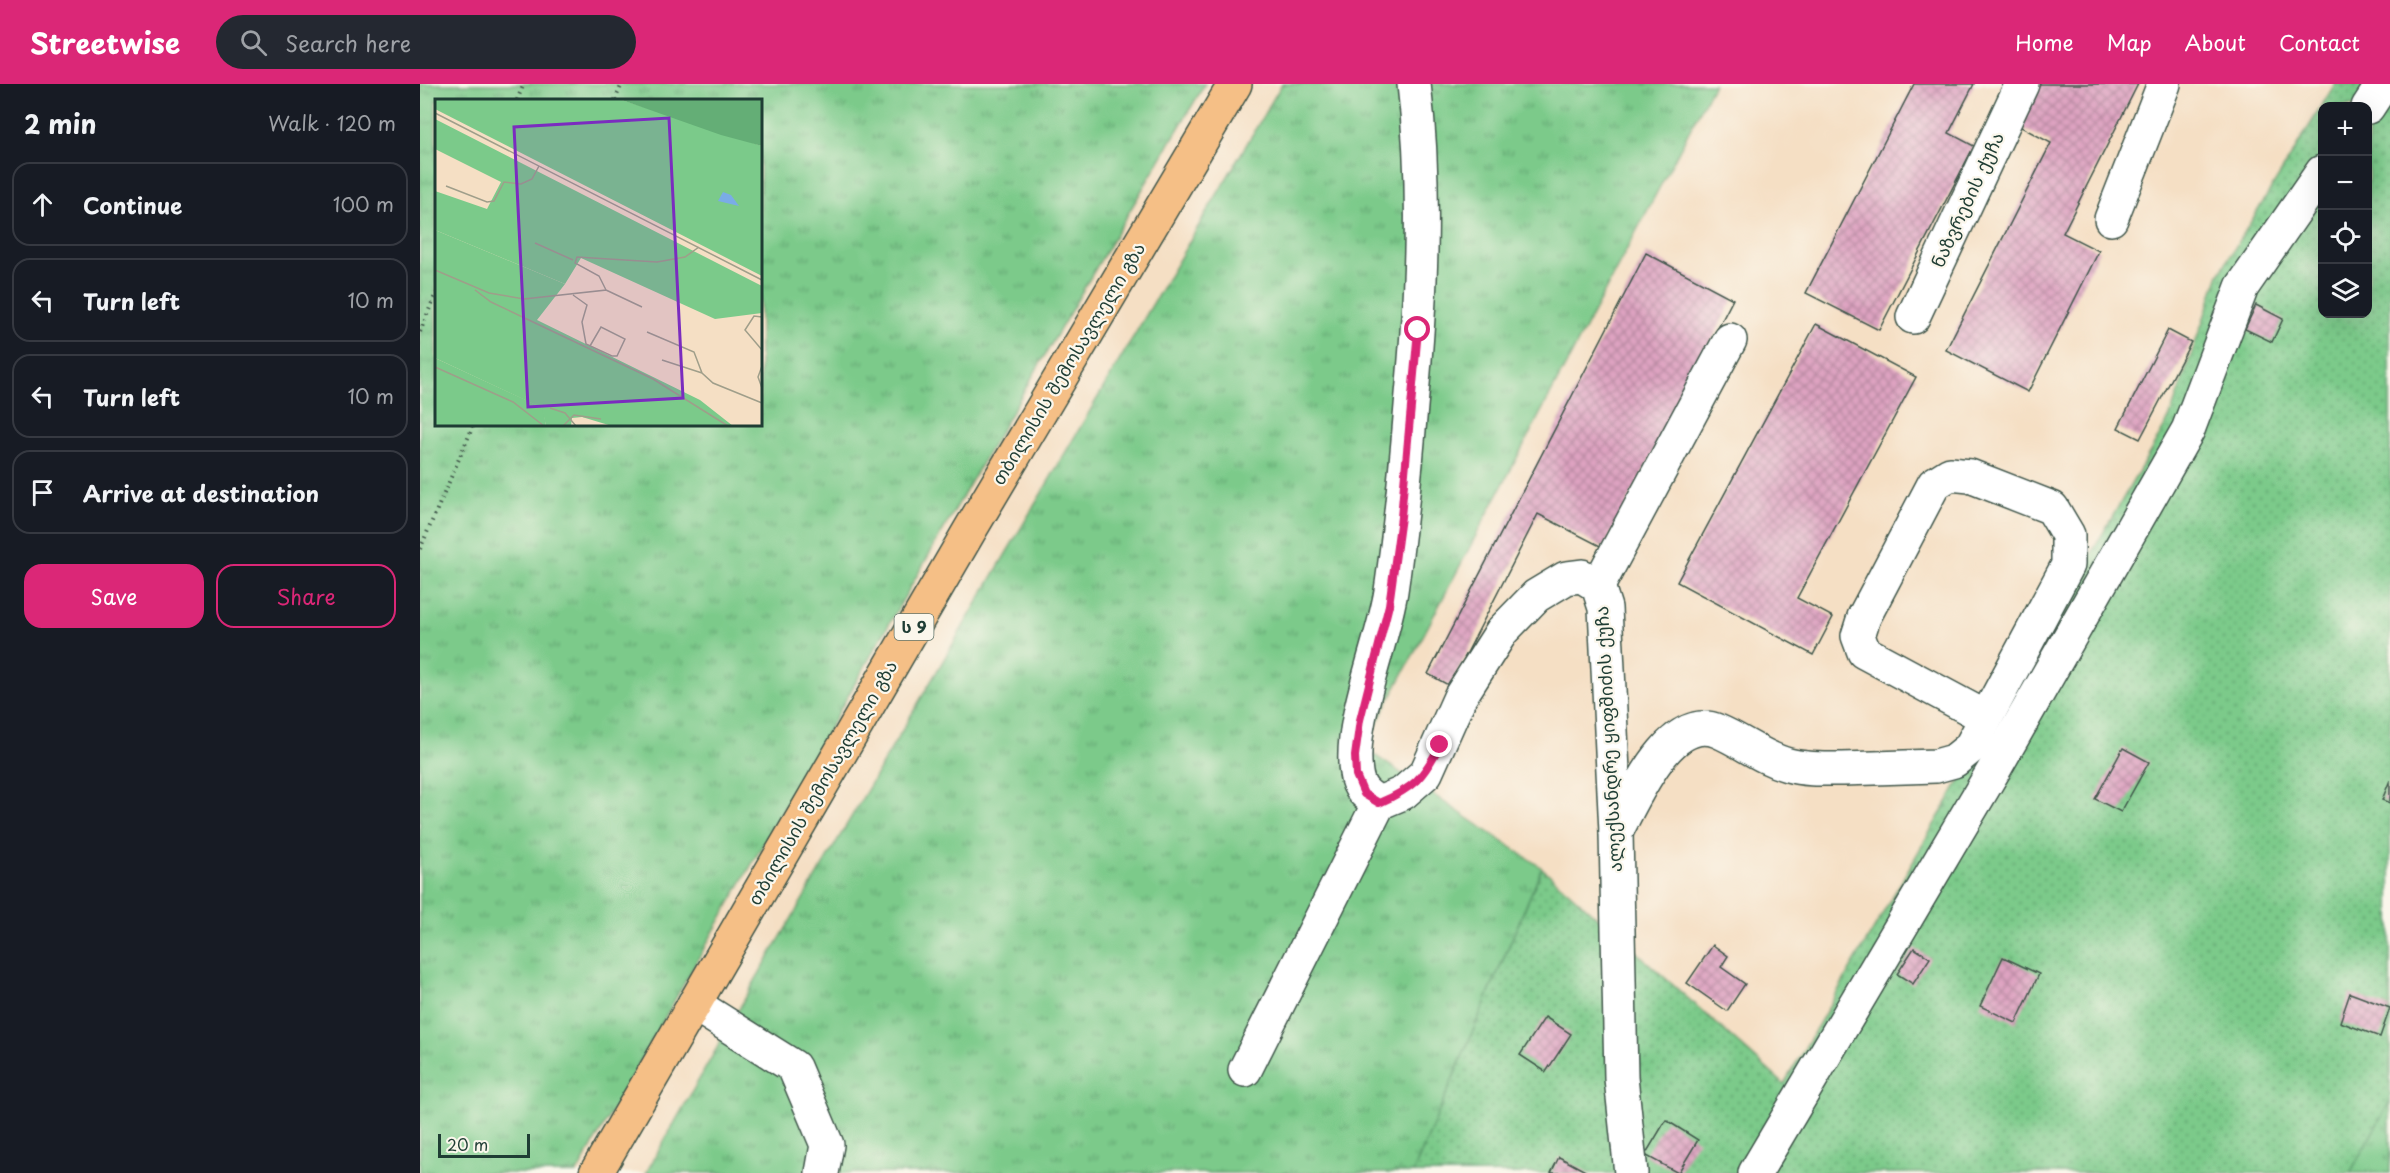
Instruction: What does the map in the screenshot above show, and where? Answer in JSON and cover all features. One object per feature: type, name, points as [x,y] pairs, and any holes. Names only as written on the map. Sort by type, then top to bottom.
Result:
[{"type":"highway","name":"თბილისის შემოსავლელი გზა","points":[[596,1173],[964,540],[1235,84]]},
{"type":"street","points":[[1245,1070],[1379,803],[1364,794],[1356,775],[1355,756],[1360,720],[1389,605],[1401,517],[1417,341],[1422,219],[1414,84]]},
{"type":"street","name":"ნაზვრების ქუჩა","points":[[1913,316],[2022,84]]},
{"type":"street","points":[[2111,219],[2164,84]]},
{"type":"street","points":[[2371,102],[2384,84]]},
{"type":"street","points":[[1755,1173],[1995,768],[2188,430],[2242,287],[2318,177]]},
{"type":"street","points":[[1598,586],[1731,340]]},
{"type":"street","points":[[1616,832],[1655,762],[1675,738],[1698,728],[1717,730],[1760,755],[1789,766],[1815,769],[1935,766],[1954,761],[1970,748],[2068,565],[2068,535],[2052,508],[1970,476],[1950,474],[1934,484],[1864,617],[1858,636],[1864,652],[1985,717]]},
{"type":"street","name":"ალექსანდრე ყიფშიძის ქუჩა","points":[[1379,803],[1403,793],[1426,773],[1460,697],[1502,631],[1536,596],[1566,578],[1582,576],[1598,586],[1605,608],[1616,832],[1621,1078],[1631,1173]]},
{"type":"street","points":[[1970,748],[1995,768]]},
{"type":"street","points":[[694,1004],[794,1067],[827,1144],[822,1173]]},
{"type":"path","points":[[517,99],[524,84]]},
{"type":"path","points":[[615,99],[622,84]]},
{"type":"path","points":[[420,332],[435,295]]},
{"type":"path","points":[[420,549],[473,426]]},
{"type":"green space","points":[[420,84],[1205,84],[888,627],[577,1173],[420,1173]]},
{"type":"green space","points":[[1282,84],[1714,84],[1364,748],[1542,868],[1413,1173],[646,1173],[756,979]]},
{"type":"green space","points":[[2335,84],[2390,84],[2390,1101],[2350,1173],[1413,1173],[1542,868],[1784,1084],[2169,419],[2219,274],[2318,112],[2318,318],[2372,318],[2372,102],[2324,102]]},
{"type":"green space","points":[[2390,1101],[2390,1173],[2350,1173]]},
{"type":"building","points":[[1914,84],[1974,84],[1949,133],[1974,146],[1879,330],[1806,293]]},
{"type":"building","points":[[2040,84],[2138,84],[2063,233],[2099,251],[2028,392],[1946,350],[2051,143],[2019,126]]},
{"type":"building","points":[[1646,253],[1733,299],[1604,548],[1538,514],[1450,686],[1428,674]]},
{"type":"building","points":[[2256,305],[2283,319],[2272,342],[2245,329]]},
{"type":"building","points":[[1816,324],[1916,377],[1797,598],[1833,617],[1813,655],[1677,582]]},
{"type":"building","points":[[2168,330],[2191,342],[2140,439],[2118,428]]},
{"type":"building","points":[[2123,748],[2149,762],[2121,812],[2095,799]]},
{"type":"building","points":[[2390,780],[2390,803],[2382,800]]},
{"type":"building","points":[[1713,945],[1728,956],[1721,967],[1745,984],[1727,1011],[1687,983]]},
{"type":"building","points":[[1914,948],[1930,958],[1913,984],[1897,974]]},
{"type":"building","points":[[2003,957],[2039,974],[2016,1023],[1980,1006]]},
{"type":"building","points":[[2350,993],[2390,1008],[2380,1037],[2340,1022]]},
{"type":"building","points":[[1545,1017],[1571,1034],[1546,1072],[1520,1055]]},
{"type":"building","points":[[1666,1120],[1698,1140],[1678,1173],[1645,1155]]},
{"type":"building","points":[[1559,1157],[1589,1173],[1551,1173]]},
{"type":"route","points":[[1418,330],[1401,517],[1389,605],[1360,720],[1355,756],[1356,775],[1364,794],[1379,803],[1403,793],[1426,773],[1440,745]]}]
